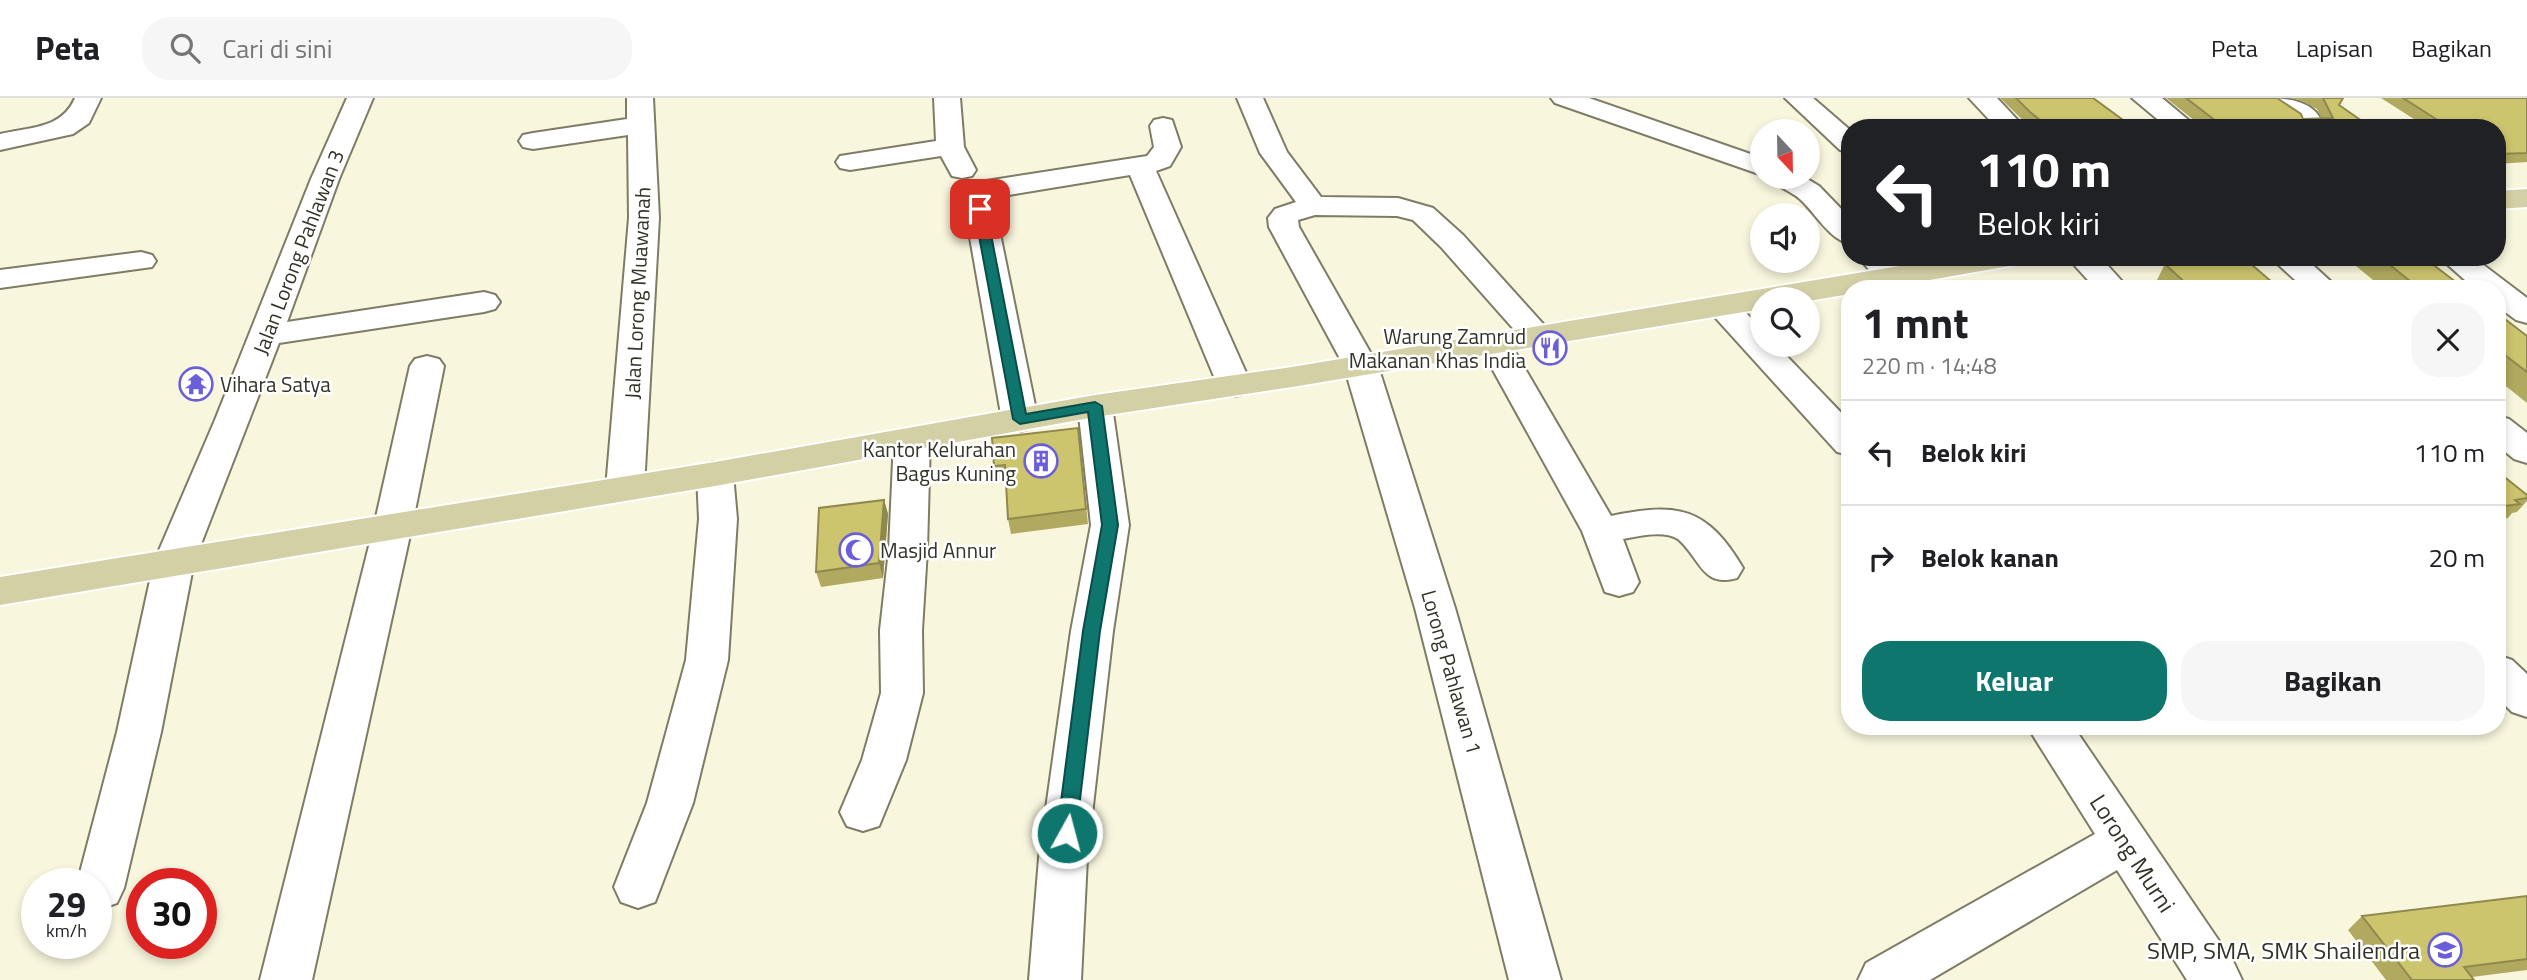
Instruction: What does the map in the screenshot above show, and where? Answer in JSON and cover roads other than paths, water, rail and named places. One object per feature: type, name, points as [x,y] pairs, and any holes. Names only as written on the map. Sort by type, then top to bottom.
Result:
[{"type":"main road","points":[[2506,199],[2527,198]]},
{"type":"main road","points":[[1861,280],[1946,266]]},
{"type":"main road","points":[[1820,288],[1841,284]]},
{"type":"main road","points":[[0,591],[715,474],[1095,406],[1750,302]]},
{"type":"street","points":[[0,162],[12,140],[70,126],[80,117],[88,98]]},
{"type":"street","name":"Jalan Lorong Pahlawan 3","points":[[105,868],[139,732],[174,562],[325,179],[360,98]]},
{"type":"street","points":[[947,98],[950,147],[980,209],[1020,419]]},
{"type":"street","points":[[1250,98],[1274,153],[1313,206],[1385,206],[1419,212],[1452,241],[1538,336]]},
{"type":"street","points":[[1564,98],[1750,163]]},
{"type":"street","points":[[1798,98],[1841,136]]},
{"type":"street","points":[[1982,98],[2003,119]]},
{"type":"street","points":[[2145,98],[2173,119]]},
{"type":"street","points":[[2276,98],[2308,119]]},
{"type":"street","points":[[533,141],[640,111]]},
{"type":"street","name":"Jalan Lorong Muawanah","points":[[625,488],[644,218],[640,111]]},
{"type":"street","points":[[973,192],[1140,167],[1160,161],[1166,155],[1168,144],[1163,126]]},
{"type":"street","points":[[850,162],[950,147]]},
{"type":"street","points":[[1140,167],[1234,386]]},
{"type":"street","points":[[1804,189],[1841,226]]},
{"type":"street","name":"Lorong Pahlawan 1","points":[[1313,206],[1285,215],[1284,226],[1361,366],[1435,608],[1535,980]]},
{"type":"street","points":[[0,279],[141,261]]},
{"type":"street","points":[[2091,266],[2105,280]]},
{"type":"street","points":[[2296,266],[2314,280]]},
{"type":"street","points":[[2465,266],[2483,280]]},
{"type":"street","points":[[2506,297],[2527,313]]},
{"type":"street","points":[[265,335],[484,302]]},
{"type":"street","points":[[1723,307],[1841,434]]},
{"type":"street","points":[[1494,343],[1601,531],[1619,582]]},
{"type":"street","points":[[286,980],[393,526],[427,366]]},
{"type":"street","points":[[1055,980],[1063,858],[1092,631],[1110,525],[1095,406]]},
{"type":"street","points":[[2506,434],[2527,451]]},
{"type":"street","points":[[863,813],[884,760],[902,693],[901,630],[908,550],[912,439]]},
{"type":"street","points":[[638,887],[670,803],[707,660],[718,519],[715,474]]},
{"type":"street","points":[[1601,531],[1649,522],[1678,523],[1692,529],[1723,568]]},
{"type":"street","points":[[2506,679],[2527,700]]},
{"type":"street","name":"Lorong Murni","points":[[2055,735],[2216,980]]},
{"type":"street","points":[[1884,980],[2125,841]]},
{"type":"place","name":"Warung Zamrud Makanan Khas India","points":[[1550,348]]},
{"type":"place","name":"Vihara Satya","points":[[196,384]]},
{"type":"place","name":"Kantor Kelurahan Bagus Kuning","points":[[1041,461]]},
{"type":"place","name":"Masjid Annur","points":[[856,550]]},
{"type":"place","name":"SMP, SMA, SMK Shailendra","points":[[2445,950]]}]
